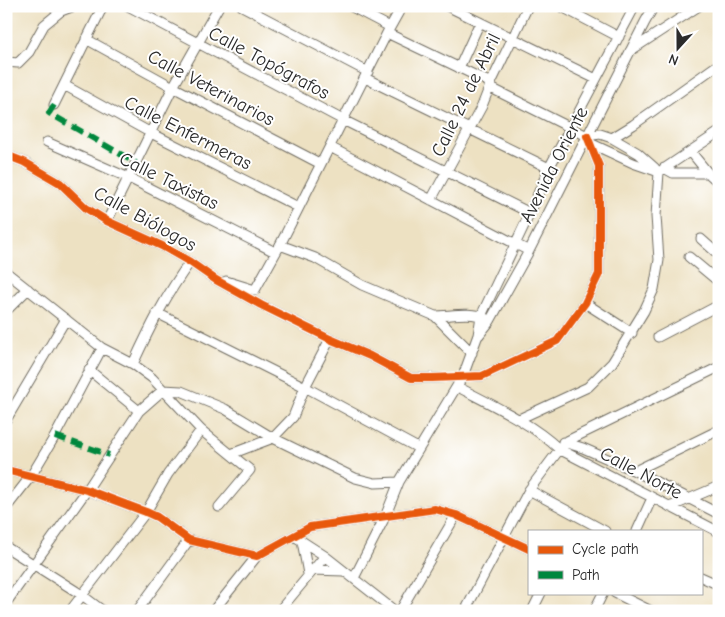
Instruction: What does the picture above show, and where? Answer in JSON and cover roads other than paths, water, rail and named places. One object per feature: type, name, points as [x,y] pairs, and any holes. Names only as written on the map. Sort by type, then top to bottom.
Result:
[{"type":"street","points":[[6,62],[18,63],[29,52],[44,25],[62,11],[74,6]]},
{"type":"street","points":[[54,105],[103,6]]},
{"type":"street","name":"Calle Topógrafos","points":[[128,6],[343,120],[530,213]]},
{"type":"street","points":[[107,221],[173,87],[219,6]]},
{"type":"street","points":[[242,6],[469,129],[549,168]]},
{"type":"street","points":[[350,6],[388,30],[633,163],[665,167],[691,152],[719,132]]},
{"type":"street","name":"Calle Biólogos","points":[[6,155],[24,162],[60,184],[86,208],[107,221],[162,246],[216,280],[227,281],[255,290],[402,6]]},
{"type":"street","points":[[447,6],[596,79]]},
{"type":"street","name":"Calle 24 de Abril","points":[[431,200],[482,106],[490,85],[528,6]]},
{"type":"street","points":[[560,6],[619,36]]},
{"type":"street","name":"Avenida Oriente","points":[[354,578],[386,517],[399,482],[418,448],[458,387],[478,335],[481,316],[530,213],[549,168],[635,6]]},
{"type":"street","name":"Avenida Oriente","points":[[478,335],[490,320],[589,139],[630,51],[654,6]]},
{"type":"street","points":[[630,51],[699,6]]},
{"type":"street","name":"Calle 24 de Abril","points":[[459,68],[480,22]]},
{"type":"street","name":"Calle Veterinarios","points":[[86,39],[173,87],[321,164]]},
{"type":"street","points":[[612,138],[719,64]]},
{"type":"street","name":"Calle Enfermeras","points":[[64,85],[151,133],[298,207]]},
{"type":"street","points":[[589,139],[600,134],[612,138],[673,173],[708,173]]},
{"type":"street","points":[[216,280],[330,339],[370,356],[411,378],[482,376],[557,341],[585,303],[599,274],[599,166],[589,139]]},
{"type":"street","name":"Calle Taxistas","points":[[47,142],[129,178],[277,249],[315,258],[362,284],[435,316]]},
{"type":"street","points":[[330,147],[529,251]]},
{"type":"street","points":[[691,152],[719,183]]},
{"type":"street","points":[[519,420],[588,387],[612,363],[632,333],[654,289],[659,260],[656,216],[665,167]]},
{"type":"street","points":[[701,239],[719,255]]},
{"type":"street","points":[[689,257],[719,282]]},
{"type":"street","points":[[133,364],[172,286],[190,262]]},
{"type":"street","points":[[6,272],[102,348],[133,364],[152,378],[201,430],[250,470],[219,507]]},
{"type":"street","points":[[6,311],[28,289]]},
{"type":"street","points":[[585,303],[632,333]]},
{"type":"street","points":[[658,337],[719,305]]},
{"type":"street","points":[[157,313],[305,387],[418,448]]},
{"type":"street","points":[[435,316],[481,316],[490,320]]},
{"type":"street","points":[[435,316],[472,353]]},
{"type":"street","points":[[6,420],[66,319]]},
{"type":"street","points":[[231,454],[273,438],[292,417],[330,339]]},
{"type":"street","points":[[6,508],[31,476],[55,436],[102,348]]},
{"type":"street","points":[[465,611],[529,490],[562,445],[719,368]]},
{"type":"street","points":[[89,370],[139,411]]},
{"type":"street","name":"Calle Norte","points":[[458,387],[519,420],[550,441],[636,471],[719,514]]},
{"type":"street","points":[[6,603],[87,490],[139,411],[163,390],[181,391],[225,409],[273,438],[355,478],[375,483],[399,482]]},
{"type":"street","points":[[70,611],[143,515],[168,474],[201,430]]},
{"type":"street","points":[[636,471],[719,430]]},
{"type":"street","name":"Calle Norte","points":[[562,445],[652,498],[719,532]]},
{"type":"street","points":[[6,470],[87,490],[143,515],[158,517],[189,540],[257,556]]},
{"type":"street","points":[[670,507],[719,486]]},
{"type":"street","points":[[529,490],[603,530]]},
{"type":"street","points":[[637,530],[652,498]]},
{"type":"street","points":[[212,611],[257,556],[298,538],[310,527],[386,517],[435,508],[456,515],[528,549]]},
{"type":"street","points":[[400,611],[456,515]]},
{"type":"street","points":[[298,538],[325,556],[395,611]]},
{"type":"street","points":[[298,538],[310,572]]},
{"type":"street","points":[[138,611],[189,540]]},
{"type":"street","points":[[6,548],[82,595],[103,611]]},
{"type":"street","points":[[282,610],[310,572],[325,556]]},
{"type":"street","points":[[310,572],[344,571]]},
{"type":"street","points":[[702,577],[719,585]]},
{"type":"street","points":[[532,611],[540,594]]},
{"type":"street","points":[[594,611],[602,594]]},
{"type":"street","points":[[617,594],[651,611]]}]
